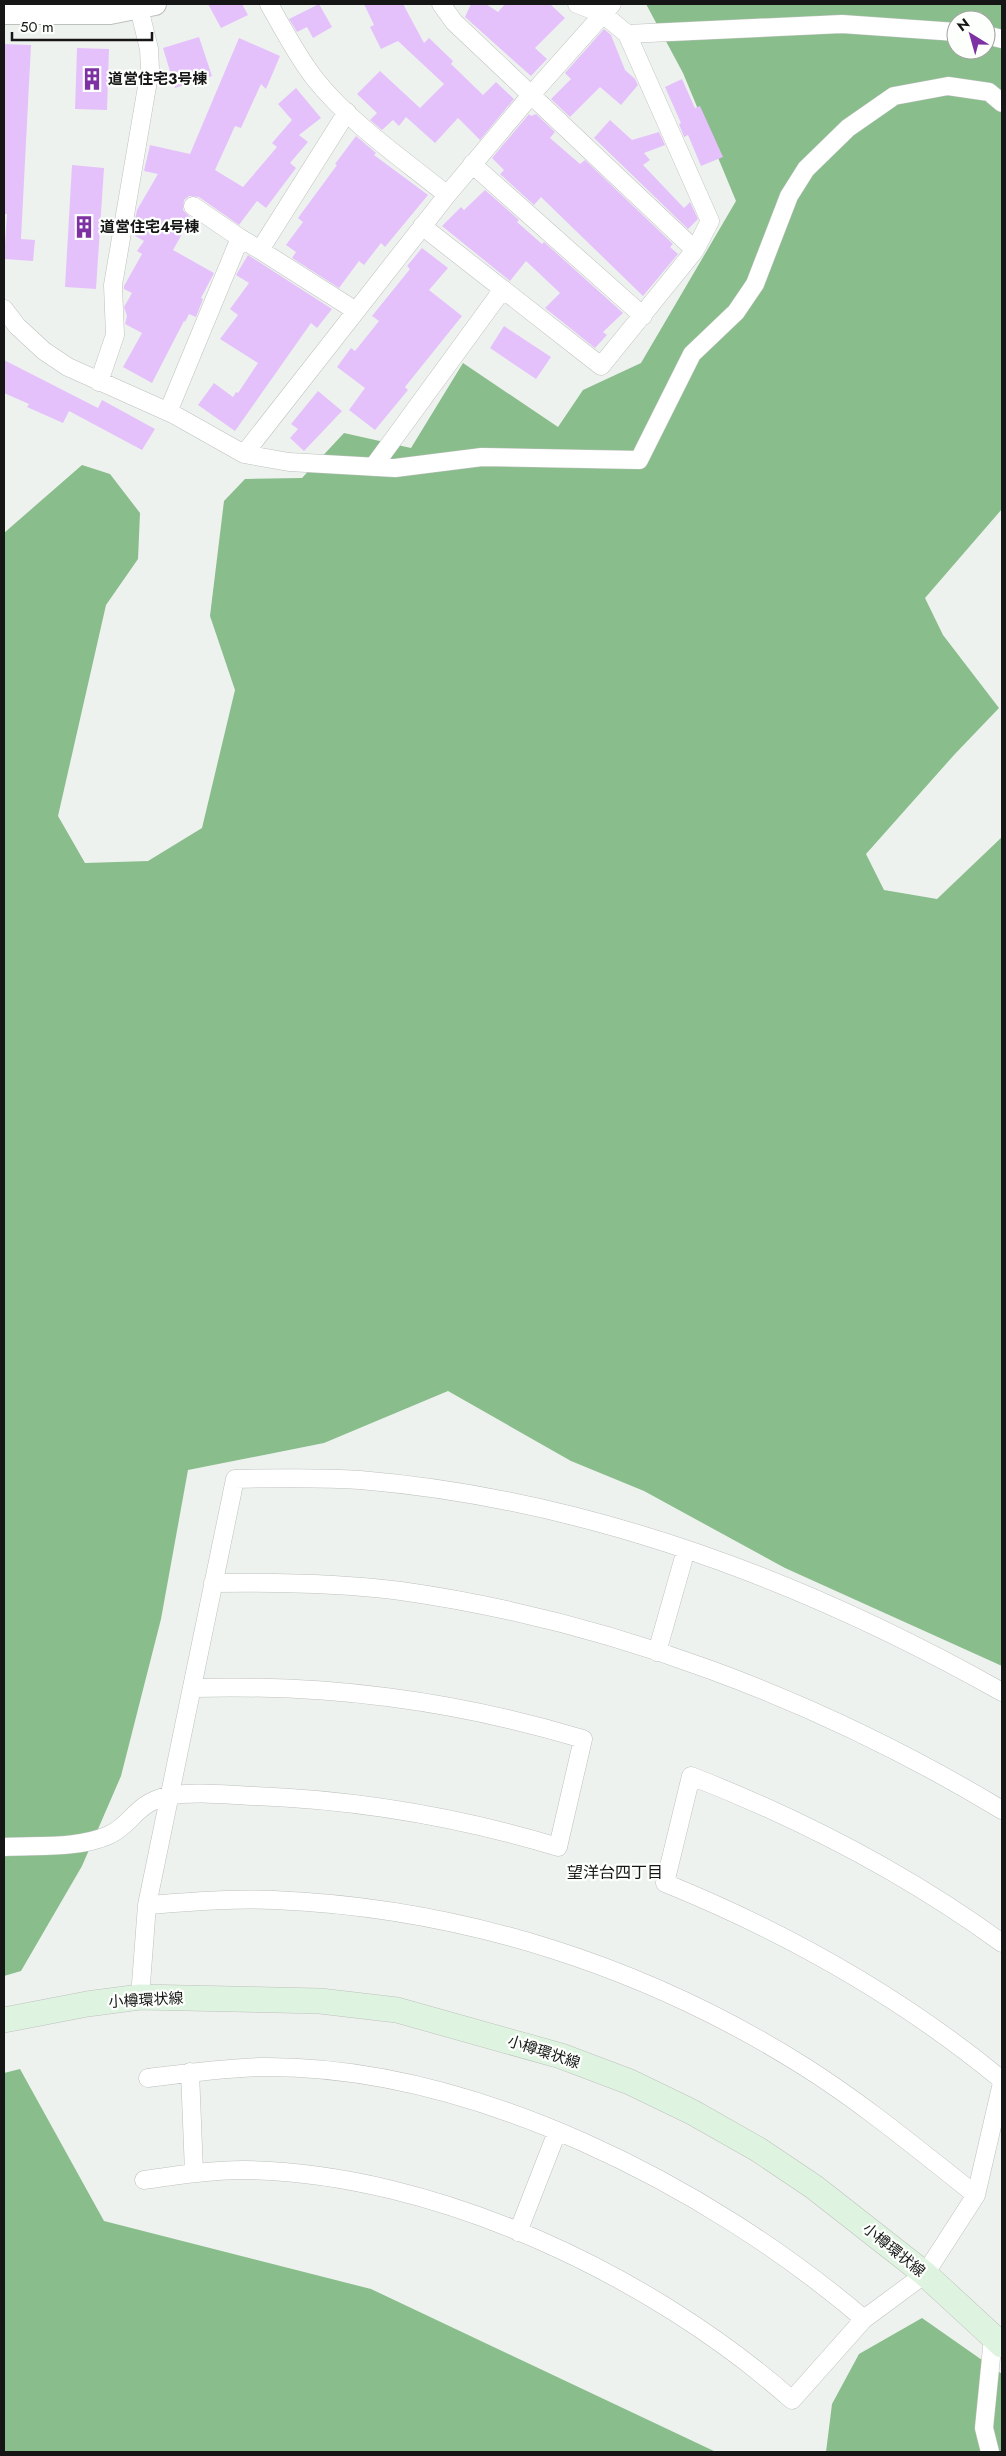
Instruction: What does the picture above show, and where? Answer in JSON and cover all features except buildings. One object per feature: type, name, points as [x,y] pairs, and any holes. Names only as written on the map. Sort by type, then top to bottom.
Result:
[{"type":"main road","name":"小樽環状線","points":[[4,2020],[87,2004],[140,1997],[320,2001],[397,2010],[561,2056],[630,2082],[692,2112],[759,2150],[814,2187],[925,2274],[998,2341]]},
{"type":"street","points":[[269,4],[300,57],[316,80],[347,112],[447,195]]},
{"type":"street","points":[[440,4],[454,22],[695,250]]},
{"type":"street","points":[[422,226],[601,366],[695,250],[710,221],[627,34],[608,9],[577,4]]},
{"type":"street","points":[[4,13],[110,13],[147,6],[150,69],[113,285],[115,335],[99,382]]},
{"type":"street","points":[[244,454],[472,164],[608,9]]},
{"type":"street","points":[[627,34],[842,24],[946,31]]},
{"type":"street","points":[[4,309],[18,326],[44,351],[68,367],[168,412],[244,454],[289,462],[395,468],[482,456],[639,460],[692,354],[736,312],[754,284],[789,196],[806,169],[848,128],[894,96],[948,86],[989,92],[1002,103]]},
{"type":"street","points":[[260,250],[347,112]]},
{"type":"street","points":[[472,164],[643,316]]},
{"type":"street","points":[[193,206],[356,311]]},
{"type":"street","points":[[168,412],[240,238]]},
{"type":"street","points":[[373,467],[502,289]]},
{"type":"street","points":[[140,1997],[147,1905],[235,1479],[359,1480],[422,1487],[545,1510],[605,1525],[686,1550],[777,1583],[838,1609],[928,1652],[1002,1692]]},
{"type":"street","points":[[657,1652],[686,1550]]},
{"type":"street","points":[[213,1584],[283,1582],[399,1591],[523,1614],[657,1652],[754,1688],[849,1729],[932,1770],[1002,1810]]},
{"type":"street","points":[[4,1847],[85,1842],[110,1834],[147,1802],[169,1796],[237,1795],[352,1803],[414,1812],[474,1824],[558,1847],[583,1739],[493,1715],[374,1694],[313,1688],[192,1688]]},
{"type":"street","points":[[144,2180],[194,2172],[245,2170],[296,2173],[346,2180],[396,2191],[444,2205],[518,2232],[580,2260],[659,2304],[724,2346],[792,2400],[864,2319],[925,2274],[976,2195],[1002,2081],[933,2026],[850,1972],[753,1921],[665,1883],[691,1776],[768,1809],[865,1857],[944,1903],[1002,1943]]},
{"type":"street","points":[[147,1905],[254,1900],[332,1904],[392,1910],[450,1921],[560,1950],[664,1991],[761,2040],[849,2097],[976,2195]]},
{"type":"street","points":[[148,2078],[190,2072],[262,2067],[319,2070],[375,2078],[483,2104],[558,2132],[632,2165],[718,2213],[790,2260],[864,2319]]},
{"type":"street","points":[[190,2072],[194,2172]]},
{"type":"street","points":[[518,2232],[558,2132]]},
{"type":"street","points":[[990,2452],[984,2428],[998,2341]]},
{"type":"green space","points":[[646,4],[1002,5],[1002,509],[925,598],[943,635],[999,708],[954,755],[866,854],[884,890],[937,899],[1002,837],[1002,1666],[785,1568],[644,1491],[571,1461],[448,1391],[324,1443],[188,1470],[161,1619],[121,1776],[82,1866],[21,1971],[4,1976],[4,533],[82,465],[110,474],[140,513],[138,559],[106,605],[58,816],[85,863],[148,861],[202,828],[235,690],[210,616],[224,501],[245,479],[302,478],[344,433],[411,448],[463,363],[558,427],[583,390],[641,363],[736,201],[683,73]]},
{"type":"green space","points":[[20,2069],[104,2221],[371,2289],[716,2452],[4,2452],[4,2073]]},
{"type":"green space","points":[[922,2318],[1002,2374],[1002,2452],[826,2452],[832,2404],[859,2354]]},
{"type":"place","name":"道営住宅３号棟","points":[[92,79]]},
{"type":"place","name":"道営住宅４号棟","points":[[84,227]]},
{"type":"district","name":"望洋台四丁目","points":[[615,1872]]}]
